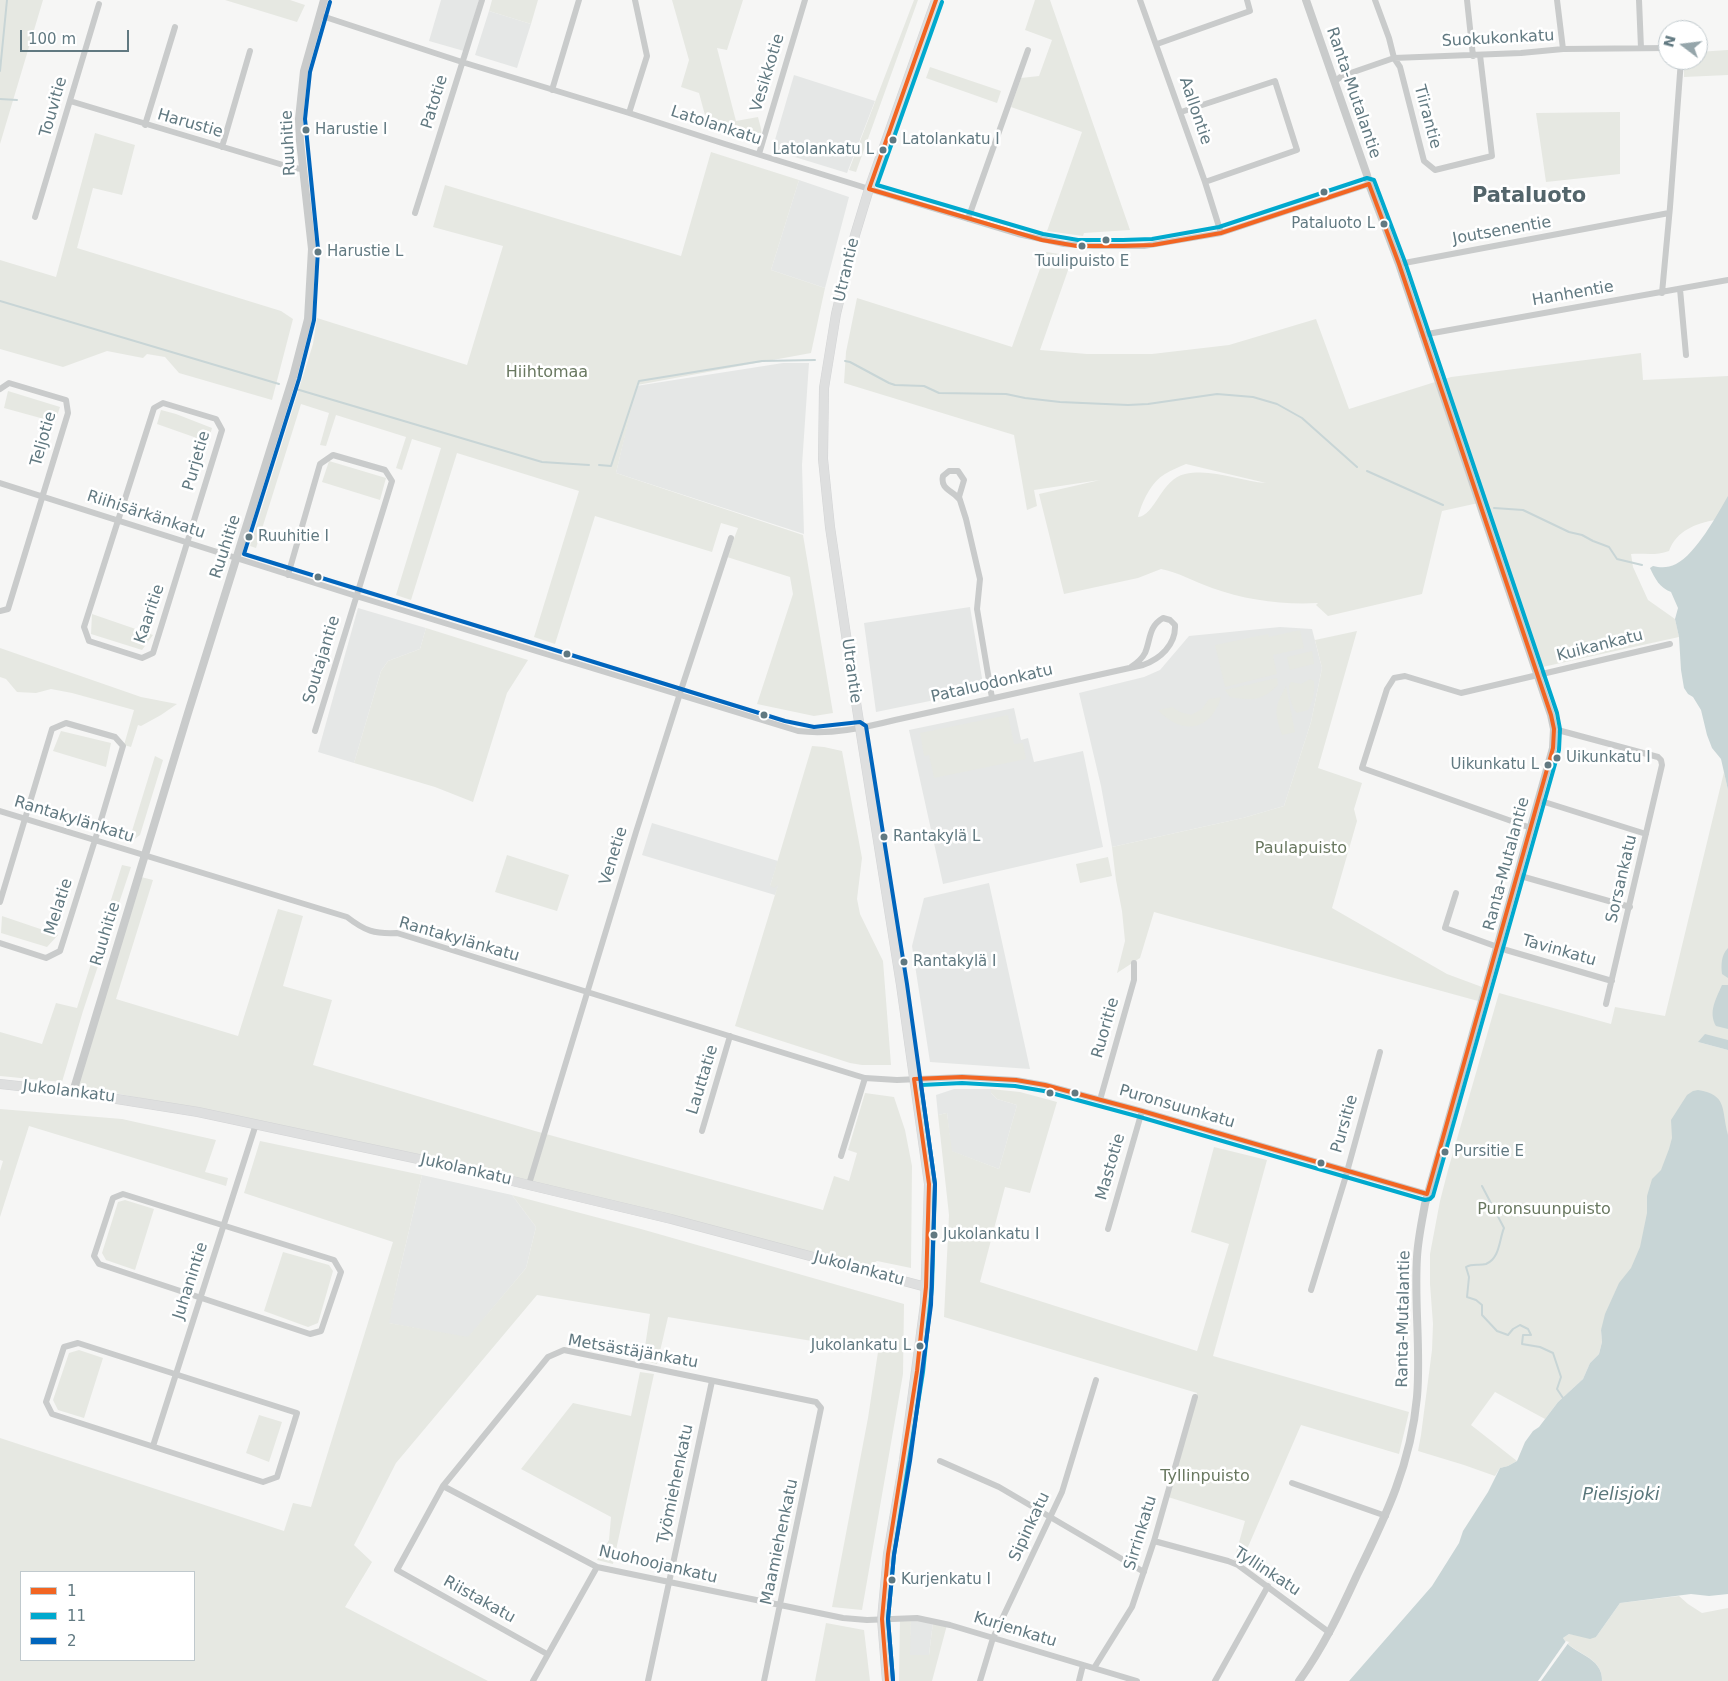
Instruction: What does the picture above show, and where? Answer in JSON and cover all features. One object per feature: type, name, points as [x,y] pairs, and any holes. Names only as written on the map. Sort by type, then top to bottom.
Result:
[{"type":"main road","name":"Utrantie","points":[[887,1681],[882,1619],[888,1554],[917,1371],[926,1287],[929,1184],[900,975],[830,527],[823,459],[824,388],[836,314],[855,234],[936,0]]},
{"type":"main road","name":"Jukolankatu","points":[[0,1084],[73,1092],[172,1107],[256,1124],[528,1184],[671,1219],[926,1287]]},
{"type":"street","name":"Ruuhitie","points":[[73,1092],[144,856],[293,378],[308,319],[312,249],[299,118],[301,92],[309,48],[324,0]]},
{"type":"street","name":"Patotie","points":[[415,213],[482,0]]},
{"type":"street","points":[[552,90],[579,0]]},
{"type":"street","points":[[629,113],[647,56],[635,0]]},
{"type":"street","name":"Vesikkotie","points":[[759,154],[804,0]]},
{"type":"street","name":"Aallontie","points":[[1140,0],[1206,182],[1221,233]]},
{"type":"street","points":[[1157,44],[1250,11],[1247,0]]},
{"type":"street","name":"Ranta-Mutalantie","points":[[1299,1681],[1315,1659],[1330,1633],[1386,1516],[1400,1479],[1410,1441],[1416,1399],[1419,1353],[1417,1256],[1427,1194],[1553,748],[1554,729],[1538,675],[1399,264],[1369,184],[1306,0]]},
{"type":"street","points":[[1375,0],[1394,58]]},
{"type":"street","points":[[1467,0],[1477,56]]},
{"type":"street","points":[[1557,0],[1563,49]]},
{"type":"street","points":[[1639,0],[1641,48]]},
{"type":"street","name":"Touvitie","points":[[35,217],[98,4]]},
{"type":"street","name":"Latolankatu","points":[[319,15],[462,62],[869,189],[1018,234],[1077,246],[1144,246],[1221,233],[1369,184]]},
{"type":"street","points":[[145,124],[174,27]]},
{"type":"street","name":"Suokukonkatu","points":[[1335,81],[1342,76],[1394,58],[1477,56],[1563,49],[1658,48]]},
{"type":"street","points":[[968,218],[1028,50]]},
{"type":"street","points":[[222,147],[250,51]]},
{"type":"street","name":"Tiirantie","points":[[1394,58],[1400,66],[1424,161],[1435,170],[1492,156],[1477,56]]},
{"type":"street","points":[[1662,293],[1680,70]]},
{"type":"street","points":[[1181,112],[1275,81],[1297,150],[1206,182]]},
{"type":"street","name":"Harustie","points":[[70,101],[293,168],[303,169]]},
{"type":"street","name":"Joutsenentie","points":[[1399,264],[1669,213]]},
{"type":"street","name":"Hanhentie","points":[[1422,335],[1728,280]]},
{"type":"street","points":[[1680,290],[1686,355]]},
{"type":"street","name":"Teljotie","points":[[0,389],[9,383],[66,400],[68,413],[42,496]]},
{"type":"street","name":"Purjetie","points":[[118,520],[154,408],[163,403],[216,419],[222,430],[187,542]]},
{"type":"street","name":"Soutajantie","points":[[288,575],[320,464],[333,455],[385,470],[392,481],[315,731]]},
{"type":"street","points":[[960,500],[960,492],[964,480],[961,474],[955,470],[949,471],[945,473],[942,480],[944,487],[956,494],[960,500],[980,579],[977,609],[992,698]]},
{"type":"street","name":"Riihisärkänkatu","points":[[0,483],[288,575],[798,731],[814,733],[860,728]]},
{"type":"street","points":[[950,491],[957,491],[962,486]]},
{"type":"street","points":[[0,611],[8,609],[42,496]]},
{"type":"street","name":"Kaaritie","points":[[118,520],[84,627],[89,641],[142,658],[153,653],[187,542]]},
{"type":"street","name":"Venetie","points":[[528,1184],[680,694],[731,538]]},
{"type":"street","name":"Pataluodonkatu","points":[[860,728],[1146,664],[1170,646],[1176,634],[1175,625],[1170,620],[1163,618],[1152,627],[1145,653],[1140,661],[1131,667]]},
{"type":"street","name":"Kuikankatu","points":[[1531,828],[1362,768],[1387,689],[1394,678],[1405,676],[1461,693],[1670,644]]},
{"type":"street","name":"Melatie","points":[[0,943],[46,958],[60,951],[96,840],[123,746],[115,737],[66,723],[52,729],[26,819]]},
{"type":"street","name":"Sorsankatu","points":[[1554,729],[1658,758],[1661,760],[1662,765],[1606,1004]]},
{"type":"street","points":[[1538,800],[1646,834]]},
{"type":"street","name":"Rantakylänkatu","points":[[0,811],[347,917],[361,928],[381,934],[397,933],[866,1078],[914,1079]]},
{"type":"street","points":[[0,902],[26,819]]},
{"type":"street","points":[[1517,875],[1630,907]]},
{"type":"street","name":"Tavinkatu","points":[[1456,894],[1445,928],[1498,947],[1612,981]]},
{"type":"street","name":"Ruoritie","points":[[1100,1100],[1134,980],[1134,963]]},
{"type":"street","name":"Lauttatie","points":[[702,1131],[730,1036]]},
{"type":"street","name":"Pursitie","points":[[1311,1290],[1380,1052]]},
{"type":"street","name":"Puronsuunkatu","points":[[914,1079],[962,1076],[1016,1080],[1045,1085],[1142,1111],[1427,1194]]},
{"type":"street","points":[[840,1156],[866,1078]]},
{"type":"street","name":"Mastotie","points":[[1108,1230],[1142,1111]]},
{"type":"street","name":"Juhanintie","points":[[153,1446],[256,1124]]},
{"type":"street","points":[[123,1194],[334,1260],[341,1272],[322,1331],[310,1334],[200,1298],[99,1264],[94,1256],[113,1198],[123,1194]]},
{"type":"street","points":[[78,1343],[297,1413],[277,1477],[263,1482],[153,1446],[52,1414],[46,1402],[64,1347],[78,1343]]},
{"type":"street","name":"Metsästäjänkatu","points":[[397,1570],[443,1486],[548,1357],[564,1350],[816,1402],[821,1408]]},
{"type":"street","name":"Sipinkatu","points":[[980,1681],[993,1638],[1062,1492],[1096,1380]]},
{"type":"street","name":"Työmiehenkatu","points":[[648,1681],[712,1381]]},
{"type":"street","name":"Sirrinkatu","points":[[1094,1668],[1132,1607],[1154,1541],[1195,1397]]},
{"type":"street","name":"Maamiehenkatu","points":[[764,1681],[821,1408]]},
{"type":"street","points":[[940,1461],[992,1484],[1051,1516],[1144,1572]]},
{"type":"street","points":[[1292,1483],[1386,1516]]},
{"type":"street","name":"Nuohoojankatu","points":[[443,1486],[596,1568],[844,1618],[882,1619]]},
{"type":"street","name":"Tyllinkatu","points":[[1154,1541],[1228,1560],[1238,1565],[1330,1633]]},
{"type":"street","points":[[533,1681],[596,1568]]},
{"type":"street","name":"Riistakatu","points":[[397,1570],[548,1654]]},
{"type":"street","points":[[1215,1681],[1268,1586]]},
{"type":"street","name":"Kurjenkatu","points":[[882,1619],[917,1618],[950,1624],[1137,1681]]},
{"type":"street","points":[[1079,1681],[1083,1665]]},
{"type":"shaded area","points":[[441,0],[479,0],[464,51],[429,41]]},
{"type":"shaded area","points":[[489,11],[531,24],[517,68],[475,55]]},
{"type":"shaded area","points":[[794,75],[875,101],[847,173],[772,150]]},
{"type":"shaded area","points":[[799,180],[849,197],[825,288],[771,270]]},
{"type":"shaded area","points":[[783,363],[809,363],[802,465],[804,534],[616,473],[636,386]]},
{"type":"shaded area","points":[[970,607],[984,690],[876,712],[864,623]]},
{"type":"shaded area","points":[[358,608],[426,628],[420,649],[388,661],[381,671],[354,763],[318,752]]},
{"type":"shaded area","points":[[1280,627],[1312,629],[1322,668],[1311,722],[1284,806],[1243,818],[1112,847],[1101,786],[1079,693],[1144,677],[1160,670],[1189,636]]},
{"type":"shaded area","points":[[1014,708],[1021,740],[1028,738],[1034,762],[1083,751],[1103,847],[943,884],[909,730]]},
{"type":"shaded area","points":[[652,823],[778,861],[770,886],[779,884],[775,895],[642,855]]},
{"type":"shaded area","points":[[989,883],[1030,1069],[930,1062],[912,946],[924,898]]},
{"type":"shaded area","points":[[954,1089],[991,1089],[991,1093],[997,1099],[1017,1105],[999,1169],[951,1151],[947,1113],[938,1115],[936,1095]]},
{"type":"shaded area","points":[[422,1175],[512,1195],[536,1227],[526,1268],[468,1338],[388,1323]]},
{"type":"shaded area","points":[[911,1619],[933,1622],[929,1655],[909,1655]]},
{"type":"green space","points":[[0,0],[43,0],[0,144]]},
{"type":"green space","points":[[225,0],[290,0],[305,5],[297,22]]},
{"type":"green space","points":[[492,0],[538,0],[531,24],[489,11]]},
{"type":"green space","points":[[672,0],[743,0],[727,50],[717,48],[736,121],[758,117],[761,134],[755,144],[703,128],[706,119],[699,93],[681,87],[689,60]]},
{"type":"green space","points":[[914,0],[918,0],[856,172],[849,170]]},
{"type":"green space","points":[[1035,0],[1050,0],[1130,230],[1084,233],[1083,236],[1047,231],[1082,132],[1011,107],[1021,78],[1039,76],[1052,40],[1025,30]]},
{"type":"green space","points":[[1728,50],[1728,75],[1684,77],[1684,70],[1708,70],[1708,51]]},
{"type":"green space","points":[[930,67],[1001,91],[997,103],[926,78]]},
{"type":"green space","points":[[1620,112],[1620,174],[1546,182],[1536,113]]},
{"type":"green space","points":[[95,133],[135,145],[122,195],[93,188],[77,248],[281,311],[293,319],[272,400],[179,373],[165,357],[147,354],[143,358],[107,351],[63,367],[0,349],[0,260],[56,277]]},
{"type":"green space","name":"Hiihtomaa","points":[[711,152],[799,180],[771,270],[825,288],[811,353],[637,385],[616,473],[803,535],[833,713],[814,716],[757,704],[793,594],[790,577],[727,557],[738,528],[721,523],[712,552],[595,516],[555,644],[534,637],[579,491],[457,453],[411,600],[396,595],[441,448],[412,439],[402,470],[396,468],[406,437],[336,415],[326,446],[320,445],[329,413],[301,404],[256,548],[250,546],[313,344],[317,318],[467,365],[503,246],[433,227],[445,185],[681,256]]},
{"type":"green space","points":[[1046,252],[1073,256],[1040,350],[1087,354],[1152,354],[1229,345],[1316,319],[1349,409],[1451,377],[1641,353],[1643,380],[1728,376],[1728,501],[1716,520],[1701,523],[1688,529],[1676,538],[1669,551],[1655,554],[1631,554],[1633,567],[1648,600],[1675,619],[1679,637],[1538,668],[1483,502],[1442,511],[1422,594],[1328,616],[1316,605],[1318,603],[1291,603],[1251,599],[1212,588],[1161,569],[1138,578],[1064,594],[1039,494],[1100,480],[1034,490],[1037,506],[1027,510],[1014,435],[844,383],[846,352],[857,298],[1012,347]],"holes":[[[1186,464],[1266,483],[1216,474],[1185,474],[1177,477],[1170,483],[1149,511],[1138,517],[1142,505],[1155,482],[1167,473]]]},
{"type":"green space","points":[[8,391],[60,407],[55,422],[4,408]]},
{"type":"green space","points":[[161,410],[212,428],[208,442],[157,424]]},
{"type":"green space","points":[[329,461],[386,478],[380,500],[322,482]]},
{"type":"green space","points":[[92,614],[153,635],[142,650],[91,634]]},
{"type":"green space","points":[[426,628],[528,660],[507,693],[473,802],[435,787],[354,763],[381,671],[388,661],[420,649]]},
{"type":"green space","points":[[1300,630],[1304,648],[1273,655],[1277,674],[1225,687],[1215,645],[1268,634],[1269,637]]},
{"type":"green space","name":"Paulapuisto","points":[[1357,631],[1318,768],[1362,783],[1354,809],[1357,821],[1332,908],[1447,974],[1482,987],[1478,1001],[1154,912],[1140,958],[1117,973],[1125,941],[1112,847],[1243,818],[1284,806],[1311,722],[1322,668],[1315,640]]},
{"type":"green space","points":[[0,648],[141,697],[177,704],[141,726],[138,725],[131,747],[124,745],[134,710],[51,689],[36,693],[17,692],[6,679],[0,677]]},
{"type":"green space","points":[[1312,651],[1314,664],[1290,670],[1287,657]]},
{"type":"green space","points":[[1277,678],[1278,685],[1262,697],[1245,699],[1230,697],[1225,690]]},
{"type":"green space","points":[[1310,679],[1314,681],[1311,703],[1308,710],[1297,713],[1291,700],[1289,685],[1291,682],[1301,684]]},
{"type":"green space","points":[[1286,686],[1295,732],[1282,735],[1277,715],[1277,705]]},
{"type":"green space","points":[[1221,697],[1210,717],[1203,723],[1195,726],[1177,724],[1158,710],[1172,707],[1180,712],[1191,715],[1202,709],[1209,699]]},
{"type":"green space","points":[[1008,715],[1014,744],[1023,743],[1026,759],[934,778],[929,755],[924,756],[920,733]]},
{"type":"green space","points":[[61,731],[111,743],[106,767],[53,751]]},
{"type":"green space","points":[[812,746],[842,751],[862,858],[857,899],[860,914],[883,961],[891,1065],[850,1063],[735,1026],[778,885],[774,888],[770,886]]},
{"type":"green space","points":[[155,756],[163,760],[140,835],[128,844]]},
{"type":"green space","name":"Puronsuunpuisto","points":[[1724,772],[1728,790],[1728,1040],[1698,1042],[1728,1050],[1728,1193],[1601,1330],[1602,1342],[1599,1354],[1590,1363],[1583,1379],[1558,1402],[1545,1419],[1495,1392],[1471,1425],[1517,1461],[1500,1468],[1495,1476],[1418,1451],[1432,1350],[1433,1324],[1430,1254],[1448,1170],[1499,993],[1611,1024],[1615,1007],[1665,1016]]},
{"type":"green space","points":[[507,855],[569,875],[557,911],[495,892]]},
{"type":"green space","points":[[1108,857],[1112,876],[1080,883],[1076,864]]},
{"type":"green space","points":[[122,865],[131,867],[83,1011],[62,1082],[0,1076],[0,1032],[42,1044],[56,1003],[77,1008]]},
{"type":"green space","points":[[141,877],[153,880],[116,999],[238,1036],[278,909],[303,916],[283,986],[332,1000],[313,1065],[535,1131],[823,1210],[834,1176],[849,1181],[857,1153],[848,1150],[865,1093],[894,1097],[905,1130],[912,1166],[911,1268],[877,1261],[866,1268],[245,1118],[77,1086]]},
{"type":"green space","points":[[2,916],[58,935],[47,947],[1,933]]},
{"type":"green space","name":"Tyllinpuisto","points":[[991,1089],[1020,1092],[1057,1102],[1030,1193],[1005,1187],[980,1282],[1197,1351],[1229,1244],[1191,1232],[1214,1147],[1267,1160],[1213,1356],[1409,1412],[1399,1454],[1301,1425],[1241,1563],[1234,1560],[1245,1521],[1168,1497],[1197,1393],[944,1317],[949,1215],[938,1115],[947,1113],[952,1151],[999,1169],[1017,1105],[997,1099],[991,1093]]},
{"type":"green space","points":[[0,1109],[122,1119],[216,1140],[205,1172],[228,1178],[226,1186],[29,1126],[0,1217],[0,1171],[3,1161],[0,1160]]},
{"type":"green space","points":[[260,1141],[422,1175],[389,1323],[468,1337],[526,1268],[536,1227],[512,1195],[641,1229],[904,1304],[903,1374],[862,1610],[832,1607],[868,1418],[878,1352],[668,1317],[657,1364],[643,1360],[650,1314],[537,1295],[396,1463],[354,1545],[372,1562],[345,1607],[488,1681],[0,1681],[0,1438],[284,1531],[293,1503],[311,1507],[393,1242],[244,1193]]},
{"type":"green space","points":[[125,1200],[154,1209],[135,1270],[106,1260],[102,1253],[118,1202]]},
{"type":"green space","points":[[283,1252],[329,1265],[333,1271],[318,1323],[308,1327],[264,1311]]},
{"type":"green space","points":[[79,1350],[103,1358],[84,1418],[58,1410],[53,1400],[69,1353]]},
{"type":"green space","points":[[640,1372],[654,1374],[613,1564],[597,1560],[609,1540],[611,1517],[521,1469],[573,1403],[631,1416]]},
{"type":"green space","points":[[259,1415],[282,1422],[269,1462],[246,1453]]},
{"type":"green space","points":[[1679,1596],[1702,1613],[1728,1608],[1728,1681],[1602,1681],[1598,1666],[1587,1656],[1568,1644],[1563,1638],[1569,1634],[1596,1637],[1620,1603]]},
{"type":"green space","points":[[900,1619],[911,1619],[910,1655],[929,1655],[933,1622],[947,1625],[932,1681],[899,1681]]},
{"type":"green space","points":[[826,1623],[864,1630],[870,1681],[815,1681]]},
{"type":"water","points":[[1728,496],[1728,790],[1721,759],[1712,748],[1701,710],[1693,697],[1684,688],[1679,637],[1675,619],[1678,608],[1671,592],[1658,583],[1650,568],[1653,566],[1670,566],[1684,559],[1705,533]]},
{"type":"water","points":[[1728,948],[1728,978],[1722,974],[1722,967],[1723,957]]},
{"type":"water","points":[[1722,985],[1728,985],[1728,1029],[1716,1026],[1713,1016],[1715,1000]]},
{"type":"water","points":[[1705,1034],[1728,1040],[1728,1050],[1698,1042]]},
{"type":"water","name":"Pielisjoki","points":[[1698,1090],[1708,1092],[1719,1100],[1722,1105],[1728,1135],[1728,1594],[1709,1596],[1691,1594],[1620,1603],[1596,1637],[1590,1639],[1569,1634],[1563,1638],[1573,1648],[1598,1666],[1602,1681],[1349,1681],[1432,1586],[1459,1543],[1463,1531],[1488,1492],[1500,1468],[1517,1461],[1525,1442],[1533,1431],[1539,1427],[1558,1402],[1583,1379],[1590,1363],[1599,1354],[1602,1342],[1601,1330],[1605,1314],[1619,1283],[1631,1268],[1640,1247],[1647,1213],[1647,1196],[1652,1179],[1661,1170],[1669,1149],[1672,1138],[1671,1120],[1687,1095]]},
{"type":"pier","points":[[1566,1641],[1569,1642],[1541,1681],[1538,1681]]},
{"type":"waterway","points":[[0,71],[7,0]]},
{"type":"waterway","points":[[0,99],[17,100]]},
{"type":"waterway","points":[[0,301],[279,384]]},
{"type":"waterway","points":[[599,465],[611,466],[639,381],[762,361],[815,360]]},
{"type":"waterway","points":[[845,361],[889,383],[924,386],[939,393],[1006,394],[1060,402],[1128,405],[1217,394],[1253,397],[1277,404],[1302,418],[1357,467]]},
{"type":"waterway","points":[[296,389],[542,462],[589,465]]},
{"type":"waterway","points":[[1367,471],[1443,505]]},
{"type":"waterway","points":[[1494,508],[1523,510],[1569,532],[1582,535],[1609,547],[1617,559],[1642,565]]},
{"type":"waterway","points":[[1482,1186],[1504,1228],[1494,1258],[1486,1264],[1466,1267],[1469,1277],[1467,1297],[1476,1300],[1482,1305],[1482,1315],[1497,1331],[1508,1335],[1520,1325],[1528,1329],[1531,1335],[1523,1335],[1522,1344],[1540,1347],[1553,1353],[1561,1377],[1557,1389],[1563,1398]]},
{"type":"transit line","name":"1","points":[[887,1681],[882,1619],[888,1554],[917,1371],[926,1287],[929,1184],[914,1079],[962,1077],[1016,1080],[1045,1085],[1142,1111],[1427,1194],[1553,748],[1554,729],[1551,715],[1399,264],[1369,184],[1221,233],[1153,245],[1123,246],[1077,246],[1042,240],[869,189],[936,0]]},
{"type":"transit line","name":"2","points":[[330,2],[310,72],[305,119],[318,249],[314,320],[299,379],[244,554],[785,721],[814,727],[860,722],[866,726],[907,984],[935,1184],[931,1305],[910,1461],[894,1555],[888,1619],[893,1680]]},
{"type":"transit line","name":"11","points":[[893,1680],[888,1619],[894,1555],[923,1372],[932,1287],[935,1184],[921,1085],[962,1083],[1015,1086],[1044,1091],[1425,1200],[1430,1199],[1433,1196],[1559,750],[1560,729],[1557,713],[1405,262],[1374,180],[1367,178],[1219,227],[1152,239],[1123,240],[1078,240],[1043,234],[877,185],[942,2]]},
{"type":"place","name":"Harustie I","points":[[306,130]]},
{"type":"place","name":"Latolankatu I","points":[[893,140]]},
{"type":"place","name":"Latolankatu L","points":[[883,150]]},
{"type":"place","name":"Pataluoto L","points":[[1384,224]]},
{"type":"place","name":"Tuulipuisto E","points":[[1082,246]]},
{"type":"place","name":"Harustie L","points":[[318,252]]},
{"type":"place","name":"Ruuhitie I","points":[[249,537]]},
{"type":"place","name":"Uikunkatu I","points":[[1557,758]]},
{"type":"place","name":"Uikunkatu L","points":[[1548,765]]},
{"type":"place","name":"Rantakylä L","points":[[884,837]]},
{"type":"place","name":"Rantakylä I","points":[[904,962]]},
{"type":"place","name":"Pursitie E","points":[[1445,1152]]},
{"type":"place","name":"Jukolankatu I","points":[[934,1235]]},
{"type":"place","name":"Jukolankatu L","points":[[920,1346]]},
{"type":"place","name":"Kurjenkatu I","points":[[892,1580]]},
{"type":"district","name":"Pataluoto","points":[[1529,197]]}]
